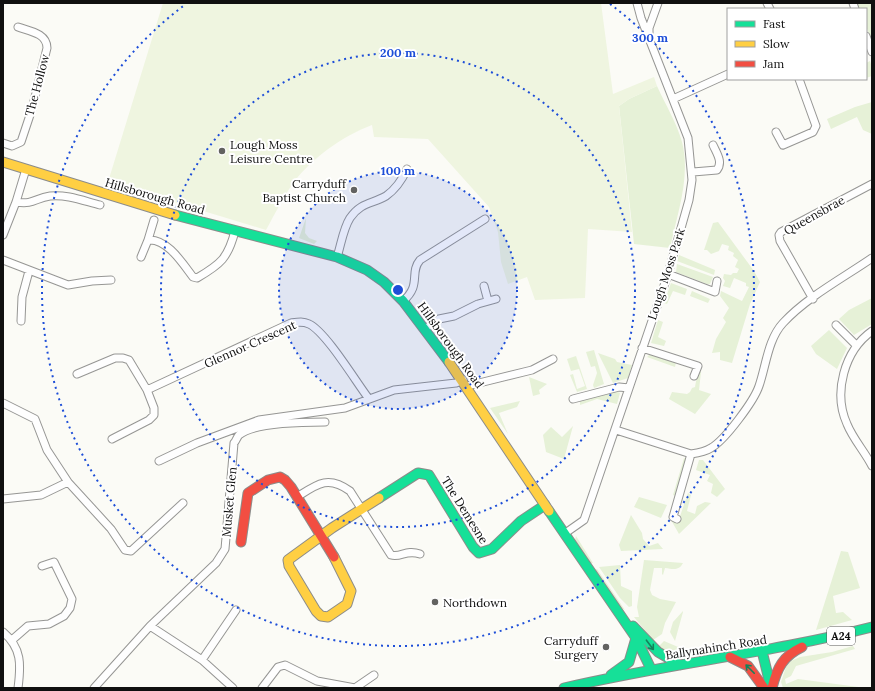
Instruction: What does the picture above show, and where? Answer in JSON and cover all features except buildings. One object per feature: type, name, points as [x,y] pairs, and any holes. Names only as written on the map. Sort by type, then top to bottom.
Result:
[{"type":"main road","name":"Hillsborough Road","points":[[3,162],[163,212],[337,257],[367,270],[384,282],[403,301],[426,329],[465,383],[564,534],[624,619],[646,656],[651,669]]},
{"type":"main road","name":"The Demesne","points":[[320,536],[343,573],[351,590],[347,604],[332,616],[328,617],[321,616],[316,611],[289,566],[288,560],[320,536],[418,473],[425,473],[433,481],[476,551],[484,553],[501,542],[520,521],[545,505]]},
{"type":"main road","points":[[241,542],[248,494],[277,476],[286,480],[320,536]]},
{"type":"main road","name":"Hillsborough Road","points":[[624,619],[640,632],[651,647],[661,656],[680,665]]},
{"type":"main road","name":"Ballynahinch Road","points":[[564,688],[651,669],[809,643],[872,627]]},
{"type":"main road","points":[[607,678],[629,662],[636,638]]},
{"type":"main road","points":[[772,688],[776,673],[782,660],[788,653],[809,643]]},
{"type":"main road","points":[[762,651],[772,688]]},
{"type":"main road","points":[[730,657],[748,666],[764,688]]},
{"type":"street","name":"Lough Moss Park","points":[[564,534],[584,520],[616,430],[642,348],[668,274],[690,200],[693,172],[688,138],[648,37],[637,3]]},
{"type":"street","points":[[648,37],[649,28],[658,3]]},
{"type":"street","name":"The Hollow","points":[[3,143],[12,146],[21,142],[32,109],[47,48],[47,42],[44,38],[18,27]]},
{"type":"street","points":[[867,39],[872,52]]},
{"type":"street","points":[[673,99],[727,74]]},
{"type":"street","points":[[776,132],[783,145],[813,132],[816,126],[799,80]]},
{"type":"street","points":[[693,172],[717,170],[720,166],[720,161],[713,145]]},
{"type":"street","points":[[3,235],[16,202],[26,169]]},
{"type":"street","points":[[337,257],[349,219],[361,207],[385,196],[394,189],[402,180],[406,169]]},
{"type":"street","name":"Queensbrae","points":[[813,299],[780,241],[779,236],[781,232],[872,184]]},
{"type":"street","points":[[16,202],[28,204],[48,196],[62,196],[100,205]]},
{"type":"street","points":[[403,301],[414,287],[417,264],[420,260],[485,219]]},
{"type":"street","points":[[141,257],[154,220]]},
{"type":"street","points":[[148,240],[158,241],[170,250],[193,276],[197,278],[221,261],[227,254],[235,231]]},
{"type":"street","points":[[616,430],[691,454],[713,448],[750,404],[759,386],[777,331],[790,317],[813,299],[872,258]]},
{"type":"street","points":[[3,260],[68,285],[92,281],[111,280]]},
{"type":"street","points":[[21,322],[22,296],[29,271]]},
{"type":"street","points":[[668,274],[715,292],[717,281]]},
{"type":"street","points":[[484,286],[488,301]]},
{"type":"street","points":[[426,329],[439,319],[462,314],[478,304],[496,299]]},
{"type":"street","name":"Glennor Crescent","points":[[147,390],[291,324],[303,321],[311,324],[324,336],[369,399]]},
{"type":"street","points":[[836,325],[856,346]]},
{"type":"street","points":[[872,331],[856,346],[846,364],[842,384],[842,407],[845,421],[872,466]]},
{"type":"street","points":[[642,348],[698,366],[694,376]]},
{"type":"street","points":[[77,374],[115,358],[123,358],[129,360],[147,390],[154,408],[154,415],[149,420],[112,439]]},
{"type":"street","points":[[159,461],[197,443],[259,420],[345,408],[394,390],[465,383],[532,370],[553,359]]},
{"type":"street","points":[[573,398],[619,387],[629,388]]},
{"type":"street","points":[[3,403],[35,419],[47,450],[68,482],[110,529],[125,550],[131,551],[184,503]]},
{"type":"street","name":"Musket Glen","points":[[94,688],[150,626],[216,563],[225,549],[234,443],[239,436],[259,428],[301,422],[325,422]]},
{"type":"street","points":[[672,517],[691,454]]},
{"type":"street","points":[[3,499],[41,495],[68,482]]},
{"type":"street","points":[[297,497],[317,484],[329,482],[344,486],[350,491],[391,555],[395,556],[406,552],[420,554]]},
{"type":"street","points":[[12,640],[28,626],[49,624],[64,616],[70,608],[72,599],[54,562],[42,566]]},
{"type":"street","points":[[202,660],[236,610]]},
{"type":"street","points":[[150,626],[202,660],[233,688]]},
{"type":"street","points":[[3,632],[12,640],[20,657],[21,667],[18,688]]},
{"type":"street","points":[[262,688],[278,667],[285,665],[316,681],[355,688],[374,675]]},
{"type":"green space","name":"Lough Moss Leisure Centre","points":[[163,3],[601,3],[613,94],[654,77],[657,86],[629,99],[619,106],[632,232],[588,229],[585,298],[535,300],[527,277],[508,284],[501,262],[498,232],[489,207],[428,139],[374,137],[372,125],[340,141],[310,164],[290,188],[266,230],[108,182]]},
{"type":"green space","points":[[857,3],[872,3],[872,42],[867,29],[867,8],[859,8]]},
{"type":"green space","points":[[870,61],[872,76],[867,78],[867,62]]},
{"type":"green space","points":[[657,86],[677,128],[682,142],[684,155],[684,182],[670,248],[634,244],[619,106],[629,99]]},
{"type":"green space","points":[[872,102],[872,134],[863,130],[857,117],[831,129],[827,119],[855,107]]},
{"type":"green space","points":[[306,218],[305,233],[309,238],[317,241],[314,244],[299,238]]},
{"type":"green space","points":[[718,222],[754,271],[760,282],[750,304],[732,363],[720,360],[720,352],[712,353],[716,339],[726,322],[723,318],[729,308],[720,296],[721,291],[742,301],[749,287],[746,286],[746,283],[734,278],[730,288],[723,286],[725,281],[723,278],[724,274],[731,275],[733,273],[737,273],[739,269],[735,267],[738,260],[733,256],[734,253],[728,250],[729,246],[722,244],[719,251],[711,254],[707,250],[704,250],[713,223]]},
{"type":"green space","points":[[679,255],[715,270],[714,275],[677,261]]},
{"type":"green space","points":[[677,264],[713,277],[710,284],[676,272]]},
{"type":"green space","points":[[671,283],[687,289],[685,295],[673,291],[667,304],[664,303]]},
{"type":"green space","points":[[692,291],[710,299],[708,303],[690,296]]},
{"type":"green space","points":[[872,298],[872,324],[854,335],[839,319],[849,310]]},
{"type":"green space","points":[[658,320],[663,322],[658,337],[666,341],[664,346],[651,343]]},
{"type":"green space","points":[[829,330],[847,348],[837,369],[816,354],[811,346]]},
{"type":"green space","points":[[594,350],[604,384],[594,388],[593,385],[597,373],[595,366],[591,367],[586,352]]},
{"type":"green space","points":[[598,353],[615,359],[617,362],[632,365],[628,378],[613,383]]},
{"type":"green space","points":[[650,354],[676,362],[675,367],[647,357]]},
{"type":"green space","points":[[576,356],[587,389],[577,392],[570,375],[573,374],[577,389],[585,386],[579,369],[571,371],[567,359]]},
{"type":"green space","points":[[698,370],[701,372],[699,390],[711,394],[695,414],[669,399],[672,392],[687,394],[692,388],[695,387]]},
{"type":"green space","points":[[529,377],[547,384],[539,390],[540,394],[533,396]]},
{"type":"green space","points":[[615,391],[620,393],[617,404],[597,399],[580,405],[580,400]]},
{"type":"green space","points":[[520,401],[517,407],[499,413],[508,434],[490,408]]},
{"type":"green space","points":[[573,426],[564,459],[546,452],[543,435],[551,427],[562,437]]},
{"type":"green space","points":[[684,458],[687,459],[676,496],[673,495]]},
{"type":"green space","points":[[699,460],[703,460],[725,489],[717,497],[711,493],[713,484],[707,481],[710,475],[696,470]]},
{"type":"green space","points":[[688,493],[691,495],[687,511],[695,514],[697,506],[705,502],[711,503],[679,534],[671,520],[678,522]]},
{"type":"green space","points":[[639,497],[667,505],[661,518],[634,507]]},
{"type":"green space","points":[[631,515],[642,533],[643,539],[649,546],[658,543],[663,549],[621,551],[619,545]]},
{"type":"green space","points":[[576,536],[593,563],[591,563],[575,540]]},
{"type":"green space","points":[[841,551],[848,552],[860,588],[833,596],[836,613],[843,612],[852,620],[816,630]]},
{"type":"green space","points":[[644,560],[683,563],[678,568],[665,568],[663,575],[662,568],[654,568],[650,590],[652,595],[660,599],[676,602],[665,623],[662,634],[653,640],[634,617],[639,617],[637,607]]},
{"type":"green space","points":[[620,565],[621,586],[632,591],[632,606],[629,607],[620,598],[599,567]]},
{"type":"green space","points":[[597,569],[625,610],[620,607],[595,570]]},
{"type":"green space","points":[[683,611],[675,641],[670,632],[673,622]]},
{"type":"green space","points":[[664,641],[690,652],[681,655],[666,653],[659,646]]},
{"type":"green space","points":[[853,646],[855,649],[796,666],[791,676],[785,679],[786,684],[798,679],[866,688],[783,688],[781,682],[786,667],[791,661],[800,657],[832,652]]},
{"type":"traffic: fast","points":[[175,215],[337,257],[367,270],[384,282],[403,301],[449,362]]},
{"type":"traffic: fast","points":[[379,498],[418,473],[429,475],[473,547],[479,553],[492,549],[521,521],[545,505]]},
{"type":"traffic: fast","points":[[549,511],[636,638],[651,669]]},
{"type":"traffic: fast","points":[[633,626],[658,652],[680,665]]},
{"type":"traffic: fast","points":[[564,688],[641,672],[795,644],[872,627]]},
{"type":"traffic: fast","points":[[611,675],[629,662],[636,638]]},
{"type":"traffic: fast","points":[[762,651],[771,688]]},
{"type":"traffic: slow","points":[[3,162],[175,215]]},
{"type":"traffic: slow","points":[[449,362],[549,511]]},
{"type":"traffic: slow","points":[[334,557],[351,591],[347,604],[328,617],[321,616],[316,611],[289,566],[288,560],[332,528],[379,498]]},
{"type":"traffic: jam","points":[[241,542],[248,493],[268,480],[280,477],[291,487],[334,557]]},
{"type":"traffic: jam","points":[[772,688],[776,674],[782,663],[790,654],[802,647]]},
{"type":"traffic: jam","points":[[730,657],[748,666],[764,688]]},
{"type":"place","name":"Lough Moss Leisure Centre","points":[[222,151]]},
{"type":"place","name":"Carryduff Baptist Church","points":[[354,190]]},
{"type":"place","name":"Northdown","points":[[435,602]]},
{"type":"place","name":"Carryduff Surgery","points":[[606,647]]}]
